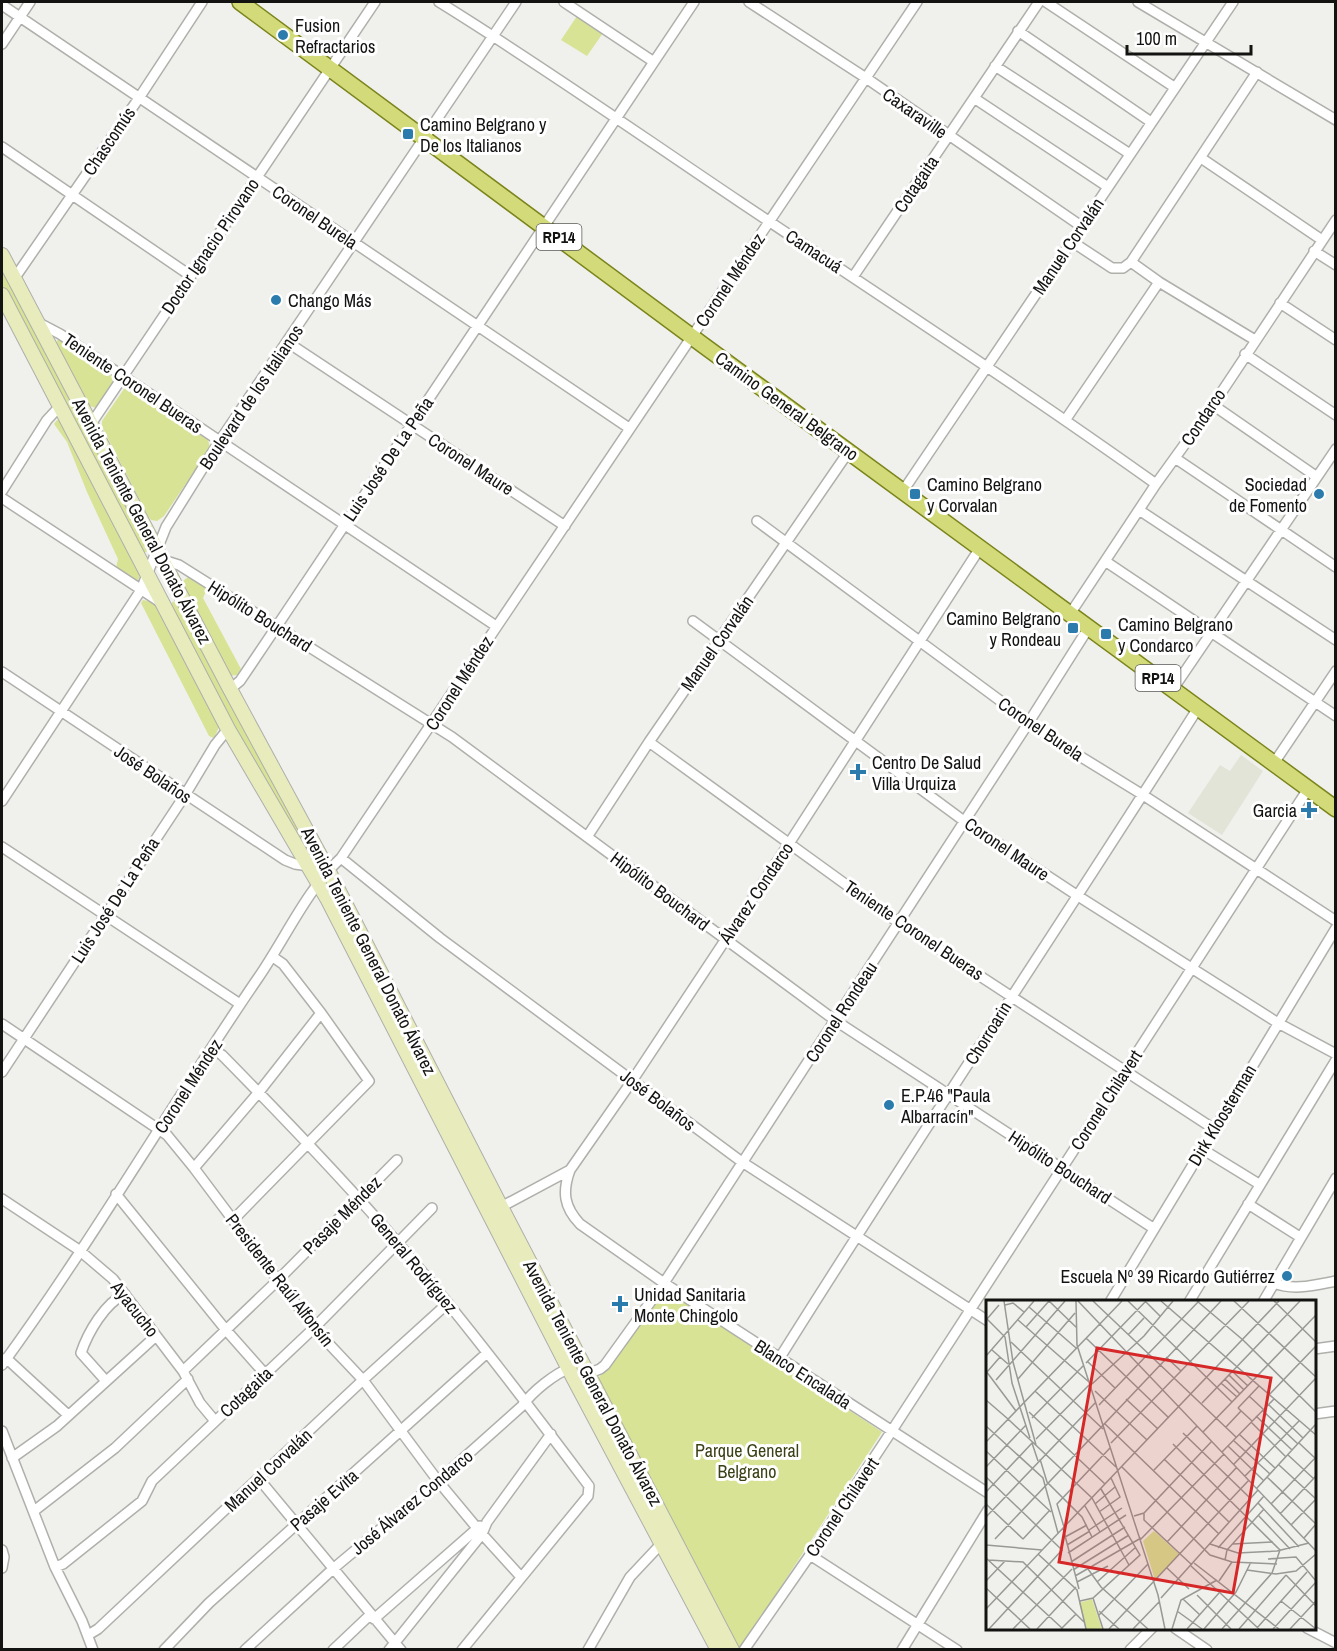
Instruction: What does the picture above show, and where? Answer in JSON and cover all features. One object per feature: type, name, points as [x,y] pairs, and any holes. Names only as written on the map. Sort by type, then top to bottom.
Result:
[{"type":"main road","name":"Camino General Belgrano","points":[[240,2],[691,337],[1335,809]]},
{"type":"main road","name":"Avenida Teniente General Donato Álvarez","points":[[2,255],[230,689],[328,870],[732,1650]]},
{"type":"main road","name":"Avenida Teniente General Donato Álvarez","points":[[2,295],[228,729],[318,883],[718,1650]]},
{"type":"street","points":[[2,44],[30,2]]},
{"type":"street","name":"Chascomús","points":[[14,279],[202,2]]},
{"type":"street","name":"Doctor Ignacio Pirovano","points":[[91,424],[375,2]]},
{"type":"street","name":"Camacuá","points":[[438,2],[493,35],[1066,419],[1156,484]]},
{"type":"street","name":"Boulevard de los Italianos","points":[[2,801],[141,590],[147,572],[160,554],[166,527],[219,442],[516,2]]},
{"type":"street","points":[[564,2],[654,62]]},
{"type":"street","name":"Luis José De La Peña","points":[[230,689],[240,681],[694,2]]},
{"type":"street","name":"Caxaraville","points":[[749,2],[866,78],[1081,226]]},
{"type":"street","name":"Coronel Méndez","points":[[4,1361],[273,957],[318,883],[341,858],[917,2]]},
{"type":"street","name":"Cotagaita","points":[[853,277],[1039,2]]},
{"type":"street","points":[[1046,2],[1174,87]]},
{"type":"street","points":[[1138,2],[1335,120]]},
{"type":"street","name":"Manuel Corvalán","points":[[903,492],[1233,2]]},
{"type":"street","name":"Coronel Burela","points":[[2,5],[629,428]]},
{"type":"street","points":[[1018,32],[1151,122]]},
{"type":"street","points":[[995,66],[1130,154]]},
{"type":"street","points":[[1071,241],[1112,268],[1123,268],[1131,262],[1257,72]]},
{"type":"street","points":[[974,98],[1108,187]]},
{"type":"street","points":[[2,147],[191,276]]},
{"type":"street","points":[[1200,158],[1322,240]]},
{"type":"street","name":"Condarco","points":[[1070,614],[1156,484],[1213,405],[1335,220]]},
{"type":"street","points":[[1314,251],[1335,265]]},
{"type":"street","points":[[1131,262],[1159,282],[1255,340]]},
{"type":"street","points":[[1066,419],[1159,282]]},
{"type":"street","points":[[1280,303],[1335,340]]},
{"type":"street","name":"Teniente Coronel Bueras","points":[[39,323],[60,334],[496,626]]},
{"type":"street","name":"Coronel Maure","points":[[287,342],[565,526]]},
{"type":"street","points":[[1245,354],[1335,415]]},
{"type":"street","points":[[1213,405],[1317,477]]},
{"type":"street","points":[[2,491],[47,420],[60,406]]},
{"type":"street","points":[[1173,689],[1335,449]]},
{"type":"street","name":"Manuel Corvalán","points":[[586,837],[849,451]]},
{"type":"street","points":[[1175,458],[1335,567]]},
{"type":"street","points":[[2,498],[163,604]]},
{"type":"street","points":[[1139,510],[1335,640]]},
{"type":"street","name":"Coronel Burela","points":[[757,521],[785,544],[1052,739],[1143,795],[1335,921]]},
{"type":"street","name":"Álvarez Condarco","points":[[501,1207],[570,1170],[632,1081],[790,842],[980,548]]},
{"type":"street","name":"Hipólito Bouchard","points":[[160,554],[452,737],[836,1021],[1153,1228]]},
{"type":"street","points":[[1105,561],[1335,716]]},
{"type":"street","name":"Coronel Maure","points":[[693,621],[964,821],[1192,969],[1278,1023],[1335,1054]]},
{"type":"street","name":"Coronel Rondeau","points":[[585,1368],[605,1365],[664,1283],[836,1021],[1089,627]]},
{"type":"street","points":[[1274,763],[1335,670]]},
{"type":"street","name":"José Bolaños","points":[[2,672],[285,860],[309,866]]},
{"type":"street","name":"Chorroarin","points":[[779,1359],[856,1236],[950,1095],[1198,708]]},
{"type":"street","name":"Luis José De La Peña","points":[[2,1072],[185,795],[215,745],[228,729]]},
{"type":"street","name":"Teniente Coronel Bueras","points":[[649,742],[899,922],[1214,1129]]},
{"type":"street","name":"Coronel Chilavert","points":[[744,1650],[891,1432],[1308,789]]},
{"type":"street","points":[[2,847],[240,1005]]},
{"type":"street","name":"José Bolaños","points":[[341,858],[440,938],[742,1162],[986,1320]]},
{"type":"street","name":"Dirk Kloosterman","points":[[1111,1300],[1335,928]]},
{"type":"street","points":[[232,1220],[369,1083],[368,1078],[321,1013],[283,964],[273,957]]},
{"type":"street","points":[[194,1168],[259,1092],[321,1013]]},
{"type":"street","name":"Presidente Raúl Alfonsín","points":[[2,1024],[160,1129],[194,1168],[314,1328],[363,1380],[438,1481],[521,1577]]},
{"type":"street","name":"General Rodríguez","points":[[212,1048],[222,1055],[309,1143],[398,1243],[526,1402],[589,1486],[588,1496],[521,1577]]},
{"type":"street","points":[[1190,1300],[1335,1060]]},
{"type":"street","points":[[1202,1149],[1259,1184]]},
{"type":"street","name":"Pasaje Méndez","points":[[34,1511],[115,1448],[226,1330],[397,1160]]},
{"type":"street","name":"Blanco Encalada","points":[[570,1170],[565,1192],[566,1203],[571,1214],[590,1231],[779,1359],[986,1492]]},
{"type":"street","points":[[1264,1300],[1335,1178]]},
{"type":"street","points":[[116,1194],[226,1330],[265,1374]]},
{"type":"street","name":"Ayacucho","points":[[2,1199],[79,1250],[113,1279],[186,1375],[200,1403],[215,1421]]},
{"type":"street","points":[[1248,1204],[1300,1237]]},
{"type":"street","name":"Cotagaita","points":[[55,1567],[63,1564],[142,1501],[152,1481],[314,1328],[432,1208]]},
{"type":"street","points":[[1274,1283],[1308,1287],[1335,1281]]},
{"type":"street","points":[[106,1381],[81,1353],[90,1331],[115,1300],[125,1294]]},
{"type":"street","name":"Manuel Corvalán","points":[[88,1635],[98,1629],[363,1380],[448,1304]]},
{"type":"street","points":[[12,1458],[57,1426],[156,1336]]},
{"type":"street","points":[[1316,1349],[1335,1346]]},
{"type":"street","name":"Pasaje Evita","points":[[164,1650],[209,1603],[487,1353]]},
{"type":"street","points":[[4,1361],[68,1415]]},
{"type":"street","name":"José Álvarez Condarco","points":[[245,1650],[334,1568],[438,1481],[526,1402],[572,1373],[585,1368]]},
{"type":"street","points":[[1316,1414],[1335,1411]]},
{"type":"street","points":[[2,1431],[55,1567],[93,1650]]},
{"type":"street","points":[[259,1479],[334,1568],[395,1647],[551,1434]]},
{"type":"street","points":[[902,1650],[986,1512]]},
{"type":"street","points":[[333,1650],[479,1531]]},
{"type":"street","points":[[588,1650],[630,1576],[661,1544]]},
{"type":"street","points":[[2,1568],[3,1554]]},
{"type":"street","points":[[810,1555],[957,1650]]},
{"type":"street","points":[[462,1650],[521,1577]]},
{"type":"street","points":[[1130,1650],[1151,1630]]},
{"type":"street","points":[[1177,1630],[1207,1650]]},
{"type":"street","points":[[1309,1630],[1335,1643]]},
{"type":"shaded area","points":[[1241,755],[1263,771],[1222,835],[1188,813],[1220,765],[1230,771]]},
{"type":"green space","points":[[577,16],[603,33],[587,56],[561,40]]},
{"type":"green space","points":[[2,266],[151,549],[144,553],[2,286]]},
{"type":"green space","points":[[59,338],[113,374],[115,383],[96,408],[90,406],[55,344]]},
{"type":"green space","points":[[126,386],[208,440],[210,448],[164,516],[157,521],[151,520],[148,516],[102,427],[102,421]]},
{"type":"green space","points":[[57,420],[61,420],[140,570],[139,579],[136,581],[116,568],[118,559],[67,442],[54,424]]},
{"type":"green space","points":[[188,577],[207,589],[203,598],[241,669],[237,675],[229,676],[182,585]]},
{"type":"green space","points":[[143,600],[156,603],[220,725],[214,738],[209,736],[141,603]]},
{"type":"green space","points":[[176,601],[318,862],[314,862],[234,725],[171,607],[172,602]]},
{"type":"green space","name":"Parque General Belgrano","points":[[666,1289],[882,1432],[740,1649],[735,1649],[596,1381]]},
{"type":"place","name":"Fusion Refractarios","points":[[283,35]]},
{"type":"place","name":"Camino Belgrano y De los Italianos","points":[[408,134]]},
{"type":"place","name":"Chango Más","points":[[276,300]]},
{"type":"place","name":"Camino Belgrano y Corvalan","points":[[915,494]]},
{"type":"place","name":"Sociedad de Fomento","points":[[1319,494]]},
{"type":"place","name":"Camino Belgrano y Rondeau","points":[[1073,628]]},
{"type":"place","name":"Camino Belgrano y Condarco","points":[[1106,634]]},
{"type":"place","name":"Centro De Salud Villa Urquiza","points":[[858,772]]},
{"type":"place","name":"Garcia","points":[[1309,810]]},
{"type":"place","name":"E.P.46 \"Paula Albarracín\"","points":[[889,1105]]},
{"type":"place","name":"Escuela Nº 39 Ricardo Gutiérrez","points":[[1287,1276]]},
{"type":"place","name":"Unidad Sanitaria Monte Chingolo","points":[[620,1304]]}]
